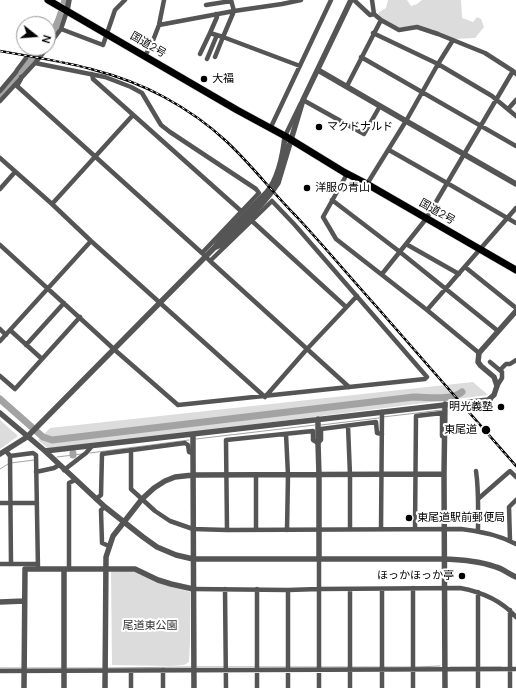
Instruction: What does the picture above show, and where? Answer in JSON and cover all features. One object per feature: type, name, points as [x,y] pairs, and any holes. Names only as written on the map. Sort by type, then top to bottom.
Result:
[{"type":"highway","name":"国道2号","points":[[48,0],[270,129],[324,163],[367,184],[516,270]]},
{"type":"highway","name":"国道2号","points":[[237,110],[250,121],[288,140]]},
{"type":"street","points":[[56,35],[61,29],[69,0]]},
{"type":"street","points":[[61,29],[103,45],[115,10],[124,0]]},
{"type":"street","points":[[145,56],[159,26],[164,0]]},
{"type":"street","points":[[206,5],[231,0],[234,11],[215,57]]},
{"type":"street","points":[[266,0],[267,6]]},
{"type":"street","points":[[159,26],[216,14],[301,0]]},
{"type":"street","points":[[270,129],[331,0]]},
{"type":"street","points":[[0,454],[28,435],[215,247],[221,244],[271,195],[278,183],[288,140],[301,109],[303,100],[353,0],[370,15],[374,14],[381,20],[399,30],[417,27],[438,34],[485,53],[514,72],[496,99],[426,219],[382,274]]},
{"type":"street","points":[[372,0],[374,14]]},
{"type":"street","points":[[200,54],[217,17],[216,14]]},
{"type":"street","points":[[347,86],[381,20]]},
{"type":"street","points":[[210,33],[300,66]]},
{"type":"street","points":[[373,33],[438,64],[496,99],[516,116]]},
{"type":"street","points":[[207,59],[217,35]]},
{"type":"street","points":[[367,184],[406,122],[438,64],[454,40]]},
{"type":"street","points":[[0,101],[40,56]]},
{"type":"street","points":[[362,57],[516,146]]},
{"type":"street","points":[[0,91],[26,58]]},
{"type":"street","points":[[35,63],[105,77],[132,87],[142,94],[161,125],[259,192],[241,211],[206,257]]},
{"type":"street","points":[[318,70],[516,184]]},
{"type":"street","points":[[92,74],[93,78],[133,115],[241,211]]},
{"type":"street","points":[[21,77],[22,79],[17,86],[349,387]]},
{"type":"street","points":[[303,100],[364,134],[380,106]]},
{"type":"street","points":[[508,109],[516,100]]},
{"type":"street","points":[[52,204],[133,115]]},
{"type":"street","points":[[388,150],[516,223]]},
{"type":"street","points":[[0,158],[265,396]]},
{"type":"street","points":[[0,189],[15,172]]},
{"type":"street","points":[[347,174],[323,217],[336,239],[382,274],[479,353]]},
{"type":"street","points":[[332,200],[400,252],[498,331]]},
{"type":"street","points":[[0,246],[178,405],[425,379],[427,377],[294,224],[272,201],[252,221],[206,257]]},
{"type":"street","points":[[427,310],[516,208]]},
{"type":"street","points":[[252,221],[346,307]]},
{"type":"street","points":[[0,341],[90,240]]},
{"type":"street","points":[[406,244],[459,274]]},
{"type":"street","points":[[465,267],[516,310],[479,353],[478,362],[494,377],[498,386]]},
{"type":"street","points":[[265,396],[357,296]]},
{"type":"street","points":[[26,345],[64,303]]},
{"type":"street","points":[[0,376],[15,389],[80,317]]},
{"type":"street","points":[[0,330],[6,335]]},
{"type":"street","points":[[10,330],[42,359]]},
{"type":"street","points":[[500,370],[506,364],[510,364],[516,360]]},
{"type":"street","points":[[45,451],[488,400],[494,395],[502,378],[502,372],[490,362]]},
{"type":"street","points":[[481,401],[482,408],[486,409],[490,407],[491,398]]},
{"type":"street","points":[[446,404],[444,474],[446,688]]},
{"type":"street","points":[[381,529],[382,412]]},
{"type":"street","points":[[0,413],[28,435],[64,470],[123,522],[158,547],[176,555],[193,559],[467,560],[497,567],[516,577]]},
{"type":"street","points":[[415,529],[416,416],[442,413],[442,436],[445,438]]},
{"type":"street","points":[[318,419],[319,688]]},
{"type":"street","points":[[318,443],[321,440],[321,428],[376,422],[377,433],[382,434]]},
{"type":"street","points":[[348,426],[350,529]]},
{"type":"street","points":[[227,530],[226,440],[313,431],[314,440],[318,443]]},
{"type":"street","points":[[193,434],[194,688]]},
{"type":"street","points":[[286,434],[288,475],[287,530]]},
{"type":"street","points":[[96,499],[101,495],[102,454],[185,443],[188,445],[189,452],[192,453]]},
{"type":"street","points":[[64,470],[86,453],[92,446]]},
{"type":"street","points":[[131,450],[131,489],[155,511],[170,521],[193,529],[461,529],[478,531],[516,544]]},
{"type":"street","points":[[6,451],[10,456],[11,564]]},
{"type":"street","points":[[10,456],[33,453],[36,455],[38,567]]},
{"type":"street","points":[[36,472],[54,468],[59,465]]},
{"type":"street","points":[[478,499],[510,471],[516,477]]},
{"type":"street","points":[[476,472],[478,531]]},
{"type":"street","points":[[105,688],[105,569],[109,546],[113,536],[142,499],[154,488],[165,481],[174,477],[193,475],[444,474]]},
{"type":"street","points":[[256,475],[256,530]]},
{"type":"street","points":[[64,688],[69,483],[75,480]]},
{"type":"street","points":[[510,541],[509,507],[516,500]]},
{"type":"street","points":[[0,503],[36,503]]},
{"type":"street","points":[[106,507],[102,510],[102,543],[109,546]]},
{"type":"street","points":[[0,564],[66,569],[134,569],[158,580],[193,589],[288,590],[319,588],[460,588],[478,592],[495,599],[516,616]]},
{"type":"street","points":[[24,688],[25,568],[38,567]]},
{"type":"street","points":[[382,588],[382,688]]},
{"type":"street","points":[[413,588],[413,688]]},
{"type":"street","points":[[225,589],[226,688]]},
{"type":"street","points":[[257,589],[257,688]]},
{"type":"street","points":[[350,589],[350,688]]},
{"type":"street","points":[[288,590],[288,688]]},
{"type":"street","points":[[478,592],[478,688]]},
{"type":"street","points":[[0,602],[24,602]]},
{"type":"street","points":[[510,610],[510,688]]},
{"type":"street","points":[[0,671],[24,669],[105,669],[131,671],[194,668],[445,669],[510,667],[516,669]]},
{"type":"street","points":[[163,670],[163,688]]},
{"type":"street","points":[[131,671],[131,688]]},
{"type":"green space","points":[[388,0],[407,0],[411,6],[422,0],[461,0],[462,18],[473,22],[477,17],[481,19],[484,27],[475,38],[454,39],[432,29],[430,30],[417,26],[398,28],[381,18],[378,13],[386,8]]},
{"type":"green space","points":[[473,382],[488,395],[50,450],[38,440],[50,428]]},
{"type":"green space","points":[[0,420],[18,436],[0,449]]},
{"type":"green space","name":"尾道東公園","points":[[111,572],[136,572],[162,584],[190,592],[189,662],[184,665],[171,666],[112,665]]},
{"type":"waterway","points":[[56,26],[65,0]]},
{"type":"waterway","points":[[0,94],[34,56]]},
{"type":"waterway","points":[[0,399],[43,437],[52,440],[414,397],[446,398],[462,392]]},
{"type":"waterway","points":[[450,409],[459,408]]},
{"type":"waterway","points":[[383,417],[442,410]]},
{"type":"waterway","points":[[321,425],[379,418]]},
{"type":"waterway","points":[[196,439],[315,425]]},
{"type":"waterway","points":[[90,453],[189,440]]},
{"type":"waterway","points":[[57,457],[82,454]]},
{"type":"waterway","points":[[11,463],[34,460]]},
{"type":"waterway","points":[[0,469],[8,464]]},
{"type":"waterway","points":[[415,667],[440,666]]},
{"type":"waterway","points":[[107,668],[192,667]]},
{"type":"waterway","points":[[197,667],[224,667]]},
{"type":"waterway","points":[[227,667],[256,667]]},
{"type":"waterway","points":[[259,667],[286,667]]},
{"type":"waterway","points":[[289,667],[318,667]]},
{"type":"waterway","points":[[321,667],[348,667]]},
{"type":"waterway","points":[[351,667],[380,667]]},
{"type":"waterway","points":[[383,667],[412,667]]},
{"type":"waterway","points":[[450,667],[475,667]]},
{"type":"waterway","points":[[481,667],[501,667]]},
{"type":"waterway","points":[[0,668],[22,668]]},
{"type":"waterway","points":[[27,668],[62,668]]},
{"type":"waterway","points":[[67,668],[102,668]]},
{"type":"railway","points":[[0,51],[84,67],[125,79],[164,97],[212,129],[244,159],[306,227],[516,466]]},
{"type":"place","name":"大福","points":[[204,79]]},
{"type":"place","name":"マクドナルド","points":[[319,127]]},
{"type":"place","name":"洋服の青山","points":[[307,188]]},
{"type":"place","name":"明光義塾","points":[[501,407]]},
{"type":"place","name":"東尾道","points":[[486,430]]},
{"type":"place","name":"東尾道駅前郵便局","points":[[409,518]]},
{"type":"place","name":"ほっかほっか亭","points":[[462,576]]}]
